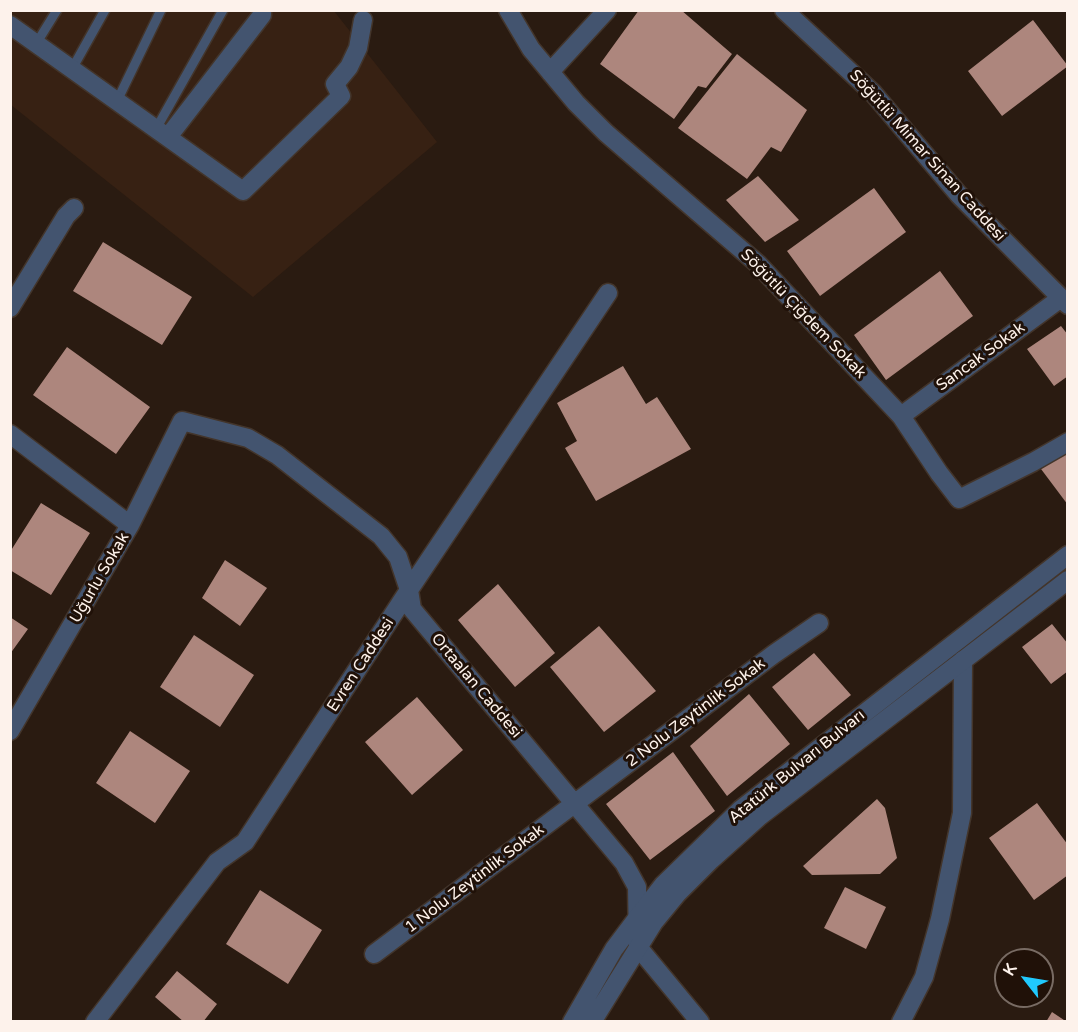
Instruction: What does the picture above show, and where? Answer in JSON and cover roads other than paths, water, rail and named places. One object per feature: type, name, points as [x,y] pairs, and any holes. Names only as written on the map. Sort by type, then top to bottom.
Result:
[{"type":"street","points":[[162,133],[262,15],[262,10]]},
{"type":"street","name":"Söğütlü Çiğdem Sokak","points":[[508,10],[531,49],[576,103],[606,133],[758,264],[901,416],[959,499],[1068,442]]},
{"type":"street","points":[[550,72],[606,10]]},
{"type":"street","name":"Söğütlü Mimar Sinan Caddesi","points":[[784,10],[873,93],[959,195],[1064,302]]},
{"type":"street","points":[[10,26],[243,191],[341,96],[335,84],[349,67],[358,48],[361,15]]},
{"type":"street","points":[[10,308],[66,216],[74,208]]},
{"type":"street","name":"Evren Caddesi","points":[[95,1022],[217,862],[245,843],[409,590],[608,293]]},
{"type":"street","name":"Sancak Sokak","points":[[901,416],[1064,302]]},
{"type":"street","name":"Ortaalan Caddesi","points":[[182,422],[248,438],[278,455],[381,536],[398,558],[409,590],[412,609],[624,863],[637,887],[638,947]]},
{"type":"street","name":"Uğurlu Sokak","points":[[10,731],[130,525],[182,422]]},
{"type":"street","points":[[10,434],[130,525]]},
{"type":"street","name":"Atatürk Bulvarı Bulvarı","points":[[572,1022],[614,950],[663,885],[741,809],[1068,555]]},
{"type":"street","name":"Atatürk Bulvarı Bulvarı","points":[[592,1022],[654,922],[677,894],[760,816],[1068,580]]},
{"type":"street","name":"2 Nolu Zeytinlik Sokak","points":[[575,805],[774,654],[819,623]]},
{"type":"street","points":[[901,1022],[924,977],[940,920],[962,813],[963,660]]},
{"type":"street","name":"1 Nolu Zeytinlik Sokak","points":[[374,954],[575,805]]},
{"type":"street","points":[[638,947],[700,1022]]},
{"type":"lane","points":[[36,44],[57,10]]},
{"type":"lane","points":[[72,69],[105,10]]},
{"type":"lane","points":[[117,101],[161,10]]},
{"type":"lane","points":[[162,133],[223,10]]}]
